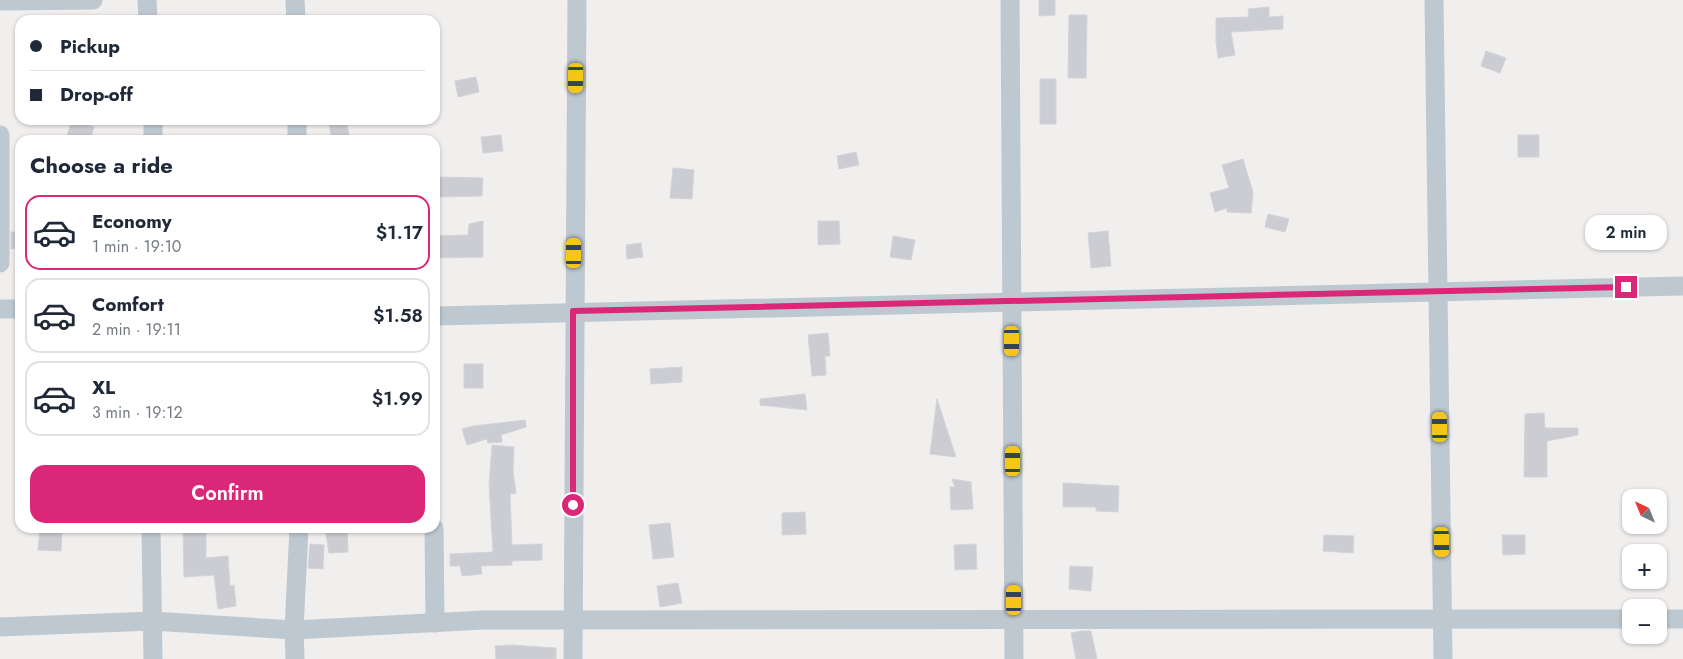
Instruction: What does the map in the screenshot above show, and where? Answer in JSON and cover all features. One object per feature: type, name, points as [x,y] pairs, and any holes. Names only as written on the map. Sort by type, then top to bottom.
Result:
[{"type":"street","points":[[0,1],[93,0]]},
{"type":"street","points":[[146,0],[148,15]]},
{"type":"street","points":[[295,0],[296,15]]},
{"type":"street","points":[[573,659],[573,311],[576,0]]},
{"type":"street","points":[[1010,0],[1014,659]]},
{"type":"street","points":[[1434,0],[1443,659]]},
{"type":"street","points":[[0,135],[0,263]]},
{"type":"street","points":[[440,316],[573,311],[1683,286]]},
{"type":"street","points":[[0,309],[15,309]]},
{"type":"street","points":[[151,533],[153,659]]},
{"type":"street","points":[[295,659],[294,630],[299,533]]},
{"type":"street","points":[[434,533],[435,623]]},
{"type":"street","points":[[1667,620],[1683,619]]},
{"type":"street","points":[[0,627],[152,621],[294,630],[435,623],[573,621],[1622,620]]},
{"type":"building","points":[[1039,0],[1055,0],[1055,15],[1039,16]]},
{"type":"building","points":[[1269,7],[1269,17],[1283,16],[1283,29],[1231,32],[1235,55],[1218,58],[1216,18],[1249,17],[1248,9]]},
{"type":"building","points":[[1069,15],[1087,15],[1086,78],[1068,78]]},
{"type":"building","points":[[1486,51],[1506,58],[1500,73],[1481,66]]},
{"type":"building","points":[[476,77],[479,92],[458,97],[455,81]]},
{"type":"building","points":[[1040,79],[1056,79],[1056,124],[1040,124]]},
{"type":"building","points":[[70,125],[94,127],[92,135],[67,135]]},
{"type":"building","points":[[329,125],[347,125],[349,135],[331,135]]},
{"type":"building","points":[[501,135],[503,151],[483,153],[481,137]]},
{"type":"building","points":[[1518,135],[1539,135],[1539,157],[1518,157]]},
{"type":"building","points":[[856,152],[859,165],[839,169],[837,156]]},
{"type":"building","points":[[1243,159],[1253,192],[1251,213],[1227,212],[1227,208],[1215,212],[1210,193],[1229,188],[1222,165]]},
{"type":"building","points":[[673,168],[694,170],[692,199],[670,198]]},
{"type":"building","points":[[440,177],[483,178],[482,196],[440,197]]},
{"type":"building","points":[[1268,214],[1289,219],[1285,232],[1265,227]]},
{"type":"building","points":[[483,221],[483,257],[440,258],[440,236],[468,235],[469,224]]},
{"type":"building","points":[[818,221],[839,221],[840,244],[818,245]]},
{"type":"building","points":[[1108,231],[1111,266],[1091,268],[1088,233]]},
{"type":"building","points":[[11,232],[15,232],[15,249],[11,249]]},
{"type":"building","points":[[893,236],[915,240],[911,260],[890,257]]},
{"type":"building","points":[[641,243],[643,257],[627,259],[626,245]]},
{"type":"building","points":[[828,333],[830,356],[825,356],[826,375],[812,376],[808,335]]},
{"type":"building","points":[[464,364],[483,364],[483,388],[464,388]]},
{"type":"building","points":[[682,367],[682,382],[651,384],[650,369]]},
{"type":"building","points":[[805,394],[807,410],[760,405],[760,399]]},
{"type":"building","points":[[937,399],[956,457],[930,454]]},
{"type":"building","points":[[1544,413],[1545,428],[1578,428],[1578,435],[1547,441],[1547,477],[1524,477],[1525,414]]},
{"type":"building","points":[[525,420],[526,427],[501,435],[502,442],[488,443],[487,439],[467,445],[462,429],[473,426]]},
{"type":"building","points":[[492,445],[514,447],[513,471],[516,493],[510,494],[512,545],[542,544],[542,560],[512,561],[512,565],[481,566],[482,574],[462,576],[460,566],[450,566],[450,554],[493,552],[489,485]]},
{"type":"building","points":[[952,479],[971,482],[973,509],[951,510],[950,487],[955,487]]},
{"type":"building","points":[[1063,483],[1119,486],[1118,512],[1096,511],[1096,507],[1063,507]]},
{"type":"building","points":[[805,512],[806,534],[782,535],[782,513]]},
{"type":"building","points":[[670,523],[674,557],[653,559],[649,525]]},
{"type":"building","points":[[40,533],[62,533],[61,551],[38,550]]},
{"type":"building","points":[[183,533],[206,533],[206,558],[228,556],[230,586],[234,585],[236,606],[218,609],[214,575],[184,577]]},
{"type":"building","points":[[326,533],[347,533],[348,552],[329,553]]},
{"type":"building","points":[[1324,535],[1354,536],[1353,553],[1323,551]]},
{"type":"building","points":[[1502,535],[1525,535],[1525,554],[1503,555]]},
{"type":"building","points":[[310,544],[324,545],[323,569],[308,568]]},
{"type":"building","points":[[976,544],[977,569],[955,570],[954,545]]},
{"type":"building","points":[[1070,566],[1093,567],[1091,591],[1069,589]]},
{"type":"building","points":[[678,583],[682,603],[660,607],[657,586]]},
{"type":"building","points":[[1091,631],[1097,659],[1076,659],[1071,633]]},
{"type":"building","points":[[512,645],[556,648],[556,659],[496,659],[495,646]]},
{"type":"route","points":[[573,505],[573,311],[1626,287]]}]
